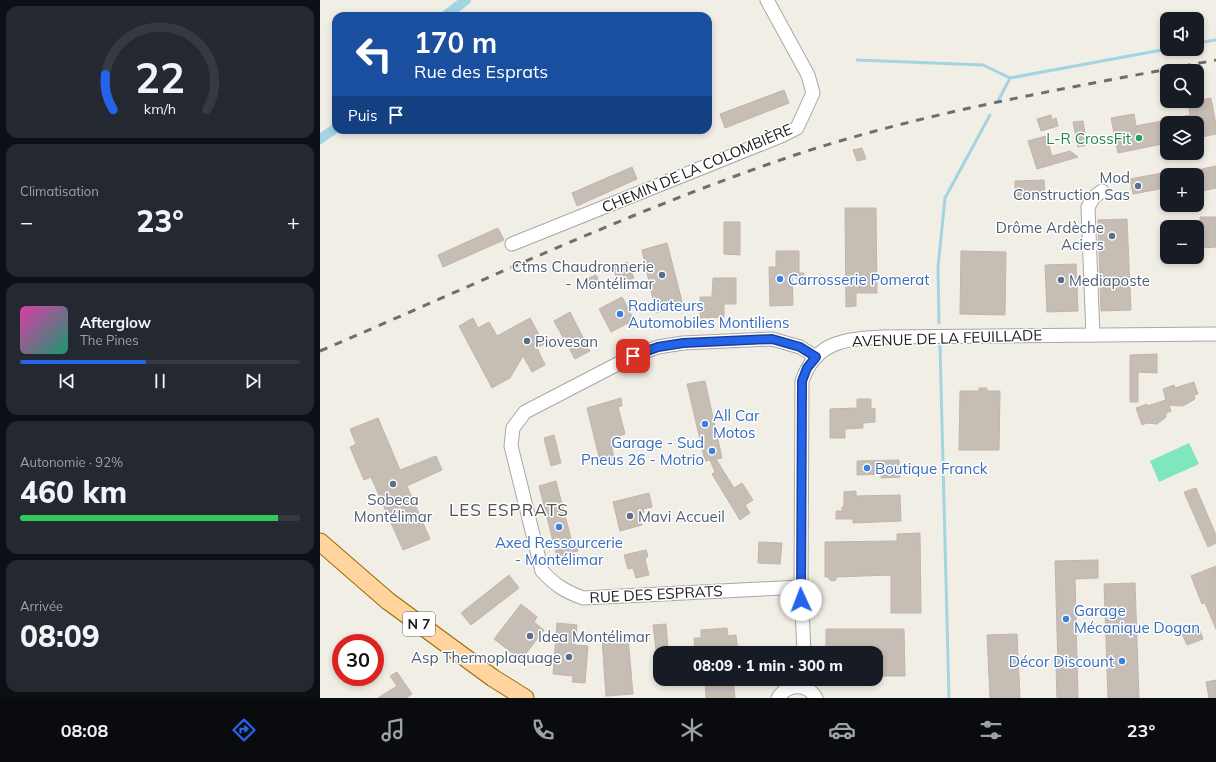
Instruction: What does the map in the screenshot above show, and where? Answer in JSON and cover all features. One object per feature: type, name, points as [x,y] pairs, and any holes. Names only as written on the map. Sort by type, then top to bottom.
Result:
[{"type":"main road","name":"N 7","points":[[320,542],[388,602],[493,678],[525,698]]},
{"type":"street","name":"CHEMIN DE LA COLOMBIÈRE","points":[[512,244],[781,136],[797,128],[813,93],[808,75],[768,0]]},
{"type":"street","points":[[1093,335],[1088,207],[1094,197],[1102,191]]},
{"type":"street","name":"AVENUE DE LA FEUILLADE","points":[[804,646],[801,587],[802,381],[807,368],[827,347],[841,342],[861,338],[921,336],[1216,334]]},
{"type":"street","name":"RUE DES ESPRATS","points":[[801,587],[583,598],[566,592],[552,582],[542,571],[511,446],[513,428],[525,412],[646,351],[683,343],[772,339],[800,347],[816,357]]},
{"type":"street","points":[[778,698],[790,686]]},
{"type":"street","points":[[800,686],[815,696]]},
{"type":"street","points":[[812,686],[815,696]]},
{"type":"green space","points":[[1189,443],[1199,464],[1159,482],[1150,461]]},
{"type":"building","points":[[784,90],[789,103],[725,128],[720,114]]},
{"type":"building","points":[[1211,98],[1216,125],[1216,134],[1204,137],[1204,116],[1185,116],[1190,115],[1189,108],[1204,108],[1204,100]]},
{"type":"building","points":[[1134,114],[1136,126],[1160,121],[1160,144],[1118,153],[1111,118]]},
{"type":"building","points":[[1051,115],[1052,120],[1056,118],[1058,126],[1041,131],[1037,119]]},
{"type":"building","points":[[1083,121],[1087,145],[1078,147],[1073,122]]},
{"type":"building","points":[[1046,136],[1052,156],[1070,151],[1078,157],[1037,169],[1028,141]]},
{"type":"building","points":[[862,148],[866,159],[857,161],[853,150]]},
{"type":"building","points":[[1216,166],[1216,188],[1204,191],[1204,169]]},
{"type":"building","points":[[632,167],[637,179],[577,206],[572,193]]},
{"type":"building","points":[[1160,173],[1160,189],[1133,194],[1130,179]]},
{"type":"building","points":[[1044,180],[1045,196],[1015,196],[1015,181]]},
{"type":"building","points":[[845,208],[876,208],[877,293],[856,293],[856,306],[846,307]]},
{"type":"building","points":[[1200,217],[1216,217],[1216,247],[1204,248],[1204,220],[1200,220]]},
{"type":"building","points":[[1127,219],[1131,310],[1101,311],[1098,220]]},
{"type":"building","points":[[724,222],[740,222],[740,255],[724,254]]},
{"type":"building","points":[[498,228],[504,240],[443,267],[438,255]]},
{"type":"building","points":[[667,243],[683,305],[656,313],[642,250]]},
{"type":"building","points":[[776,251],[799,251],[799,273],[804,273],[804,286],[792,274],[793,305],[770,306],[769,267],[776,267]]},
{"type":"building","points":[[961,251],[1006,252],[1005,315],[960,314]]},
{"type":"building","points":[[627,262],[634,278],[623,283],[620,276],[617,278],[612,268]]},
{"type":"building","points":[[1076,264],[1078,311],[1047,312],[1045,265]]},
{"type":"building","points":[[596,275],[600,283],[589,289],[584,280]]},
{"type":"building","points":[[713,278],[736,278],[736,304],[724,304],[724,317],[700,318],[700,297],[712,297]]},
{"type":"building","points":[[622,297],[634,320],[611,332],[599,309]]},
{"type":"building","points":[[570,312],[590,351],[575,359],[554,321]]},
{"type":"building","points":[[473,318],[478,328],[489,322],[497,336],[530,318],[544,344],[537,348],[545,365],[532,372],[523,356],[510,378],[492,388],[459,326]]},
{"type":"building","points":[[1157,354],[1157,373],[1138,372],[1138,402],[1130,402],[1130,355]]},
{"type":"building","points":[[705,381],[722,458],[716,459],[734,488],[742,483],[753,500],[745,505],[750,513],[740,520],[712,474],[715,472],[710,460],[705,461],[687,384]]},
{"type":"building","points":[[1194,382],[1198,394],[1194,395],[1195,399],[1183,406],[1169,405],[1171,411],[1166,413],[1166,417],[1157,424],[1147,423],[1142,425],[1136,408],[1166,400],[1163,389],[1174,385],[1175,388]]},
{"type":"building","points":[[979,388],[987,388],[987,391],[1000,391],[999,450],[959,450],[960,391],[979,391]]},
{"type":"building","points":[[621,398],[622,406],[618,407],[625,434],[610,439],[615,462],[601,465],[587,408]]},
{"type":"building","points":[[857,399],[871,399],[871,409],[875,408],[875,422],[863,423],[863,428],[845,429],[845,438],[830,438],[830,409],[857,408]]},
{"type":"building","points":[[378,418],[400,470],[436,456],[442,470],[407,486],[430,539],[403,550],[371,477],[364,480],[350,447],[356,444],[350,429]]},
{"type":"building","points":[[554,435],[561,463],[551,466],[544,438]]},
{"type":"building","points":[[899,460],[900,477],[881,478],[881,474],[857,475],[857,461]]},
{"type":"building","points":[[556,481],[572,542],[575,541],[578,551],[557,557],[539,486]]},
{"type":"building","points":[[1196,488],[1216,535],[1216,543],[1208,547],[1184,492]]},
{"type":"building","points":[[856,491],[856,496],[900,495],[901,521],[853,523],[853,519],[836,519],[836,511],[842,511],[842,507],[844,507],[844,492]]},
{"type":"building","points":[[649,493],[652,507],[643,509],[644,512],[639,513],[642,525],[620,531],[613,502]]},
{"type":"building","points":[[920,533],[921,613],[891,613],[891,575],[836,577],[836,580],[832,581],[828,577],[825,577],[825,542],[897,541],[897,534]]},
{"type":"building","points":[[759,542],[782,543],[780,564],[758,563]]},
{"type":"building","points":[[646,550],[648,556],[645,559],[649,575],[636,578],[633,568],[628,569],[624,555]]},
{"type":"building","points":[[1098,560],[1098,578],[1075,579],[1078,698],[1057,698],[1056,667],[1058,666],[1055,561]]},
{"type":"building","points":[[1216,566],[1216,629],[1205,603],[1202,604],[1191,576]]},
{"type":"building","points":[[509,575],[519,588],[471,625],[461,613]]},
{"type":"building","points":[[1135,583],[1139,698],[1108,698],[1104,584]]},
{"type":"building","points":[[521,604],[537,617],[534,622],[544,630],[521,660],[494,639]]},
{"type":"building","points":[[557,623],[577,625],[575,645],[588,646],[585,683],[572,682],[573,676],[553,674]]},
{"type":"building","points":[[666,624],[668,646],[656,646],[653,625]]},
{"type":"building","points":[[1199,627],[1203,639],[1187,645],[1182,634]]},
{"type":"building","points":[[727,628],[728,636],[736,635],[737,646],[695,646],[694,638],[701,638],[701,630]]},
{"type":"building","points":[[826,629],[904,629],[905,676],[883,676],[883,646],[826,646]]},
{"type":"building","points":[[1017,634],[1020,698],[990,698],[987,635]]},
{"type":"building","points":[[628,637],[633,694],[606,696],[602,639]]},
{"type":"building","points":[[397,672],[412,694],[406,698],[378,698],[397,686],[390,676]]},
{"type":"building","points":[[1216,680],[1216,698],[1209,698],[1206,682]]},
{"type":"building","points":[[705,686],[734,686],[735,698],[706,698]]},
{"type":"waterway","points":[[450,12],[466,0]]},
{"type":"waterway","points":[[1204,42],[1216,40]]},
{"type":"waterway","points":[[857,60],[983,65],[1010,78],[1160,50]]},
{"type":"waterway","points":[[998,101],[1010,78]]},
{"type":"waterway","points":[[939,323],[938,267],[945,198],[990,115]]},
{"type":"waterway","points":[[320,139],[332,131]]},
{"type":"waterway","points":[[940,346],[949,698]]},
{"type":"railway","points":[[320,351],[555,248],[674,199],[795,155],[846,139],[951,112],[1216,60]]},
{"type":"place","name":"L-R CrossFit","points":[[1139,138]]},
{"type":"place","name":"Mod Construction Sas","points":[[1138,186]]},
{"type":"place","name":"Drôme Ardèche Aciers","points":[[1112,236]]},
{"type":"place","name":"Ctms Chaudronnerie - Montélimar","points":[[662,275]]},
{"type":"place","name":"Carrosserie Pomerat","points":[[780,279]]},
{"type":"place","name":"Mediaposte","points":[[1061,280]]},
{"type":"place","name":"Radiateurs Automobiles Montiliens","points":[[620,314]]},
{"type":"place","name":"Piovesan","points":[[527,341]]},
{"type":"place","name":"All Car Motos","points":[[705,424]]},
{"type":"place","name":"Garage - Sud Pneus 26 - Motrio","points":[[712,451]]},
{"type":"place","name":"Boutique Franck","points":[[867,468]]},
{"type":"place","name":"Sobeca Montélimar","points":[[393,484]]},
{"type":"place","name":"Mavi Accueil","points":[[630,516]]},
{"type":"place","name":"Axed Ressourcerie - Montélimar","points":[[559,527]]},
{"type":"place","name":"Garage Mécanique Dogan","points":[[1066,619]]},
{"type":"place","name":"Idea Montélimar","points":[[530,636]]},
{"type":"place","name":"Asp Thermoplaquage","points":[[569,657]]},
{"type":"place","name":"Décor Discount","points":[[1122,661]]},
{"type":"district","name":"LES ESPRATS","points":[[509,509]]},
{"type":"route","points":[[633,356],[658,347],[683,343],[772,339],[800,347],[816,357],[807,368],[802,381],[801,600]]}]
